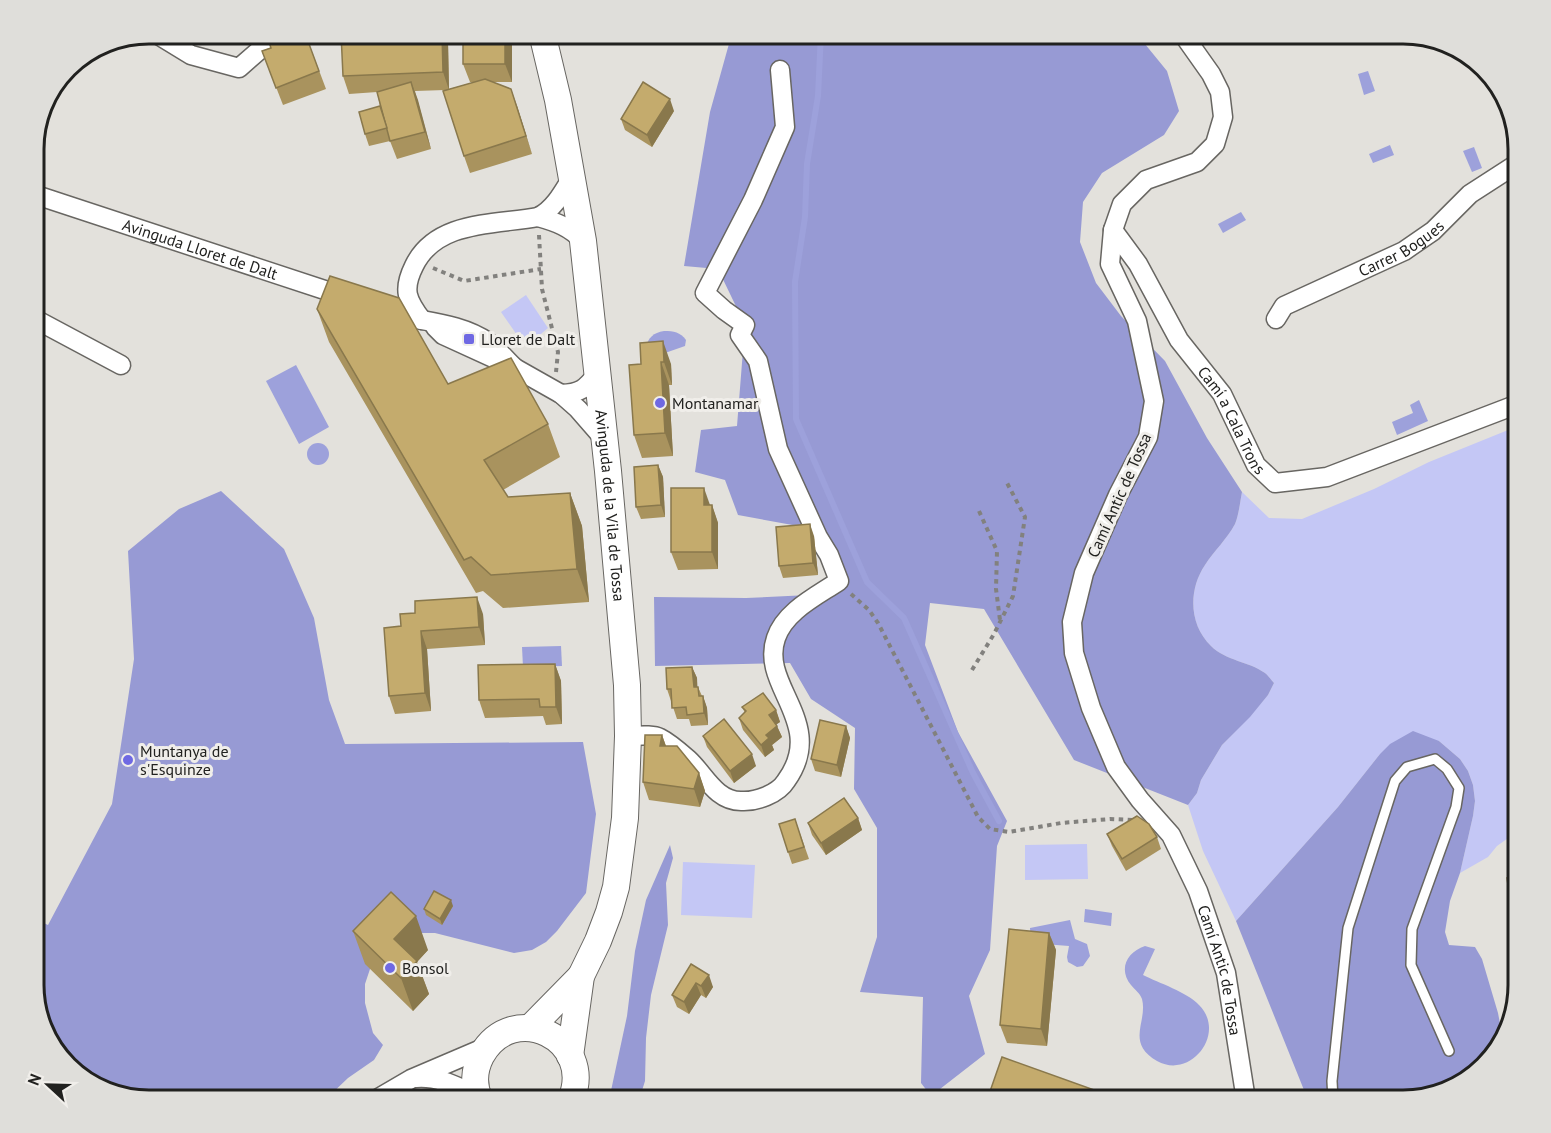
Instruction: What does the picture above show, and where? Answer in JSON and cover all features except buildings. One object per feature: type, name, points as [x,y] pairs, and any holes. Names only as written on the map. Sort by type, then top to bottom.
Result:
[{"type":"main road","name":"Avinguda de la Vila de Tossa","points":[[545,44],[558,100],[583,241],[605,440],[627,685],[625,818],[616,886],[601,934],[581,976],[570,1056]]},
{"type":"main road","name":"Avinguda de la Vila de Tossa","points":[[530,1028],[581,976]]},
{"type":"main road","points":[[478,1090],[475,1074],[486,1047],[496,1037],[508,1031],[530,1028],[556,1038],[570,1056],[576,1077],[574,1090]]},
{"type":"street","points":[[172,44],[191,55],[239,68],[266,44]]},
{"type":"street","name":"Camí Antic de Tossa","points":[[1190,44],[1211,74],[1220,92],[1224,117],[1215,144],[1197,162],[1146,180],[1122,204],[1113,230],[1110,264],[1137,321],[1154,401],[1148,437],[1118,495],[1084,573],[1072,622],[1074,654],[1091,708],[1116,767],[1140,800],[1171,835],[1198,891],[1226,973],[1244,1090]]},
{"type":"street","points":[[628,736],[658,736],[690,761],[719,794],[742,801],[762,797],[783,786],[791,775],[800,752],[797,720],[776,667],[775,640],[786,619],[839,581],[830,555],[818,537],[778,449],[758,362],[740,335],[745,325],[705,293],[753,200],[785,127],[780,70]]},
{"type":"street","name":"Carrer Bogues","points":[[1276,319],[1284,306],[1404,251],[1433,231],[1470,194],[1508,169]]},
{"type":"street","points":[[539,223],[572,177]]},
{"type":"street","name":"Avinguda Lloret de Dalt","points":[[44,198],[373,304],[406,318],[427,322]]},
{"type":"street","points":[[373,304],[394,293],[407,282],[417,259],[432,243],[444,235],[470,227],[539,223],[562,225],[583,241]]},
{"type":"street","name":"Camí a Cala Trons","points":[[1113,230],[1138,264],[1179,340],[1222,394],[1256,465],[1275,483],[1327,477],[1508,408]]},
{"type":"street","name":"Avinguda Lloret de Dalt","points":[[407,282],[410,304],[443,335],[558,389],[605,440]]},
{"type":"street","points":[[44,324],[121,365]]},
{"type":"street","points":[[558,389],[575,393],[586,388],[598,373]]},
{"type":"street","points":[[391,1090],[411,1078],[486,1047]]},
{"type":"street","points":[[411,1078],[427,1077],[444,1081],[463,1090]]},
{"type":"lane","points":[[1332,1090],[1348,928],[1395,781],[1407,767],[1435,759],[1447,769],[1459,788],[1456,807],[1412,929],[1411,965],[1449,1052]]},
{"type":"path","points":[[539,223],[542,288],[558,352],[558,389]]},
{"type":"path","points":[[424,263],[464,281],[541,269]]},
{"type":"path","points":[[972,670],[1013,596],[1025,517],[1006,482]]},
{"type":"path","points":[[979,512],[997,551],[996,589],[1000,621]]},
{"type":"path","points":[[839,581],[844,589],[869,610],[878,622],[978,817],[990,829],[1009,832],[1061,823],[1110,819],[1140,820]]},
{"type":"shaded area","points":[[729,44],[1145,44],[1167,71],[1179,111],[1164,135],[1102,173],[1083,202],[1080,242],[1096,283],[1121,316],[1165,361],[1207,438],[1242,492],[1235,524],[1199,575],[1193,607],[1198,628],[1211,646],[1230,658],[1258,669],[1274,683],[1268,695],[1250,717],[1222,745],[1201,780],[1197,793],[1188,805],[1074,760],[984,609],[930,603],[925,645],[958,732],[1007,821],[997,846],[990,950],[969,996],[985,1054],[939,1090],[926,1090],[921,1083],[923,997],[860,992],[877,937],[877,828],[854,789],[855,728],[811,699],[790,663],[655,666],[654,597],[746,598],[809,595],[828,579],[825,536],[809,528],[738,515],[725,480],[695,472],[701,430],[737,426],[745,325],[718,269],[684,266],[710,112]]},
{"type":"shaded area","points":[[1368,71],[1375,91],[1364,95],[1358,74]]},
{"type":"shaded area","points":[[1390,145],[1394,155],[1373,163],[1369,154]]},
{"type":"shaded area","points":[[1474,147],[1482,168],[1472,172],[1463,151]]},
{"type":"shaded area","points":[[1241,212],[1246,220],[1223,233],[1218,224]]},
{"type":"shaded area","points":[[526,295],[548,328],[535,339],[517,335],[501,312]]},
{"type":"shaded area","points":[[664,331],[681,335],[686,340],[685,346],[665,353],[645,348],[652,336]]},
{"type":"shaded area","points":[[296,365],[329,427],[299,444],[266,381]]},
{"type":"shaded area","points":[[1419,400],[1428,421],[1397,435],[1392,422],[1413,413],[1410,405]]},
{"type":"shaded area","points":[[1508,430],[1508,838],[1497,846],[1488,857],[1460,873],[1475,801],[1468,771],[1460,759],[1439,741],[1380,754],[1338,807],[1236,921],[1203,851],[1188,805],[1197,793],[1201,780],[1222,745],[1268,695],[1274,683],[1258,669],[1217,651],[1204,638],[1198,628],[1193,607],[1199,575],[1235,524],[1242,492],[1269,518],[1302,519],[1374,489],[1429,462]]},
{"type":"shaded area","points":[[318,443],[328,450],[329,454],[322,464],[318,465],[308,458],[307,454],[314,444]]},
{"type":"shaded area","points":[[221,491],[284,549],[314,618],[329,700],[345,744],[583,742],[596,814],[586,893],[557,931],[546,942],[532,950],[514,953],[435,933],[420,933],[371,966],[365,984],[365,1003],[373,1033],[383,1045],[374,1060],[335,1090],[148,1090],[128,1087],[114,1084],[84,1068],[78,1062],[78,1055],[69,1054],[54,1031],[47,1012],[44,992],[44,923],[48,925],[112,804],[134,659],[128,551],[179,509]]},
{"type":"shaded area","points":[[561,646],[562,666],[523,667],[522,647]]},
{"type":"shaded area","points":[[1413,731],[1439,741],[1460,759],[1468,771],[1475,801],[1473,816],[1460,873],[1450,901],[1445,932],[1449,945],[1475,947],[1482,959],[1500,1024],[1486,1049],[1477,1059],[1467,1068],[1437,1084],[1403,1090],[1304,1090],[1236,921],[1338,807],[1390,744]]},
{"type":"shaded area","points":[[1087,844],[1088,879],[1025,880],[1025,845]]},
{"type":"shaded area","points":[[670,845],[673,858],[666,883],[668,925],[651,995],[646,1038],[645,1081],[642,1090],[611,1090],[627,1016],[635,951],[646,900]]},
{"type":"shaded area","points":[[683,862],[755,865],[752,918],[681,915]]},
{"type":"shaded area","points":[[1085,909],[1112,913],[1111,926],[1084,922]]},
{"type":"shaded area","points":[[1070,920],[1075,939],[1087,944],[1090,956],[1083,966],[1077,967],[1068,962],[1069,946],[1031,943],[1030,928]]},
{"type":"shaded area","points":[[1145,946],[1155,949],[1143,975],[1194,1000],[1207,1016],[1209,1028],[1207,1040],[1193,1059],[1182,1064],[1170,1065],[1157,1061],[1142,1047],[1140,1032],[1142,999],[1127,979],[1125,967],[1133,952]]},
{"type":"waterway","points":[[820,44],[818,96],[807,164],[805,217],[795,282],[796,419],[867,582],[904,618],[973,773],[999,821]]},
{"type":"place","name":"Lloret de Dalt","points":[[469,339]]},
{"type":"place","name":"Montanamar","points":[[660,403]]},
{"type":"place","name":"Muntanya de s'Esquinze","points":[[128,760]]},
{"type":"place","name":"Bonsol","points":[[390,968]]}]
